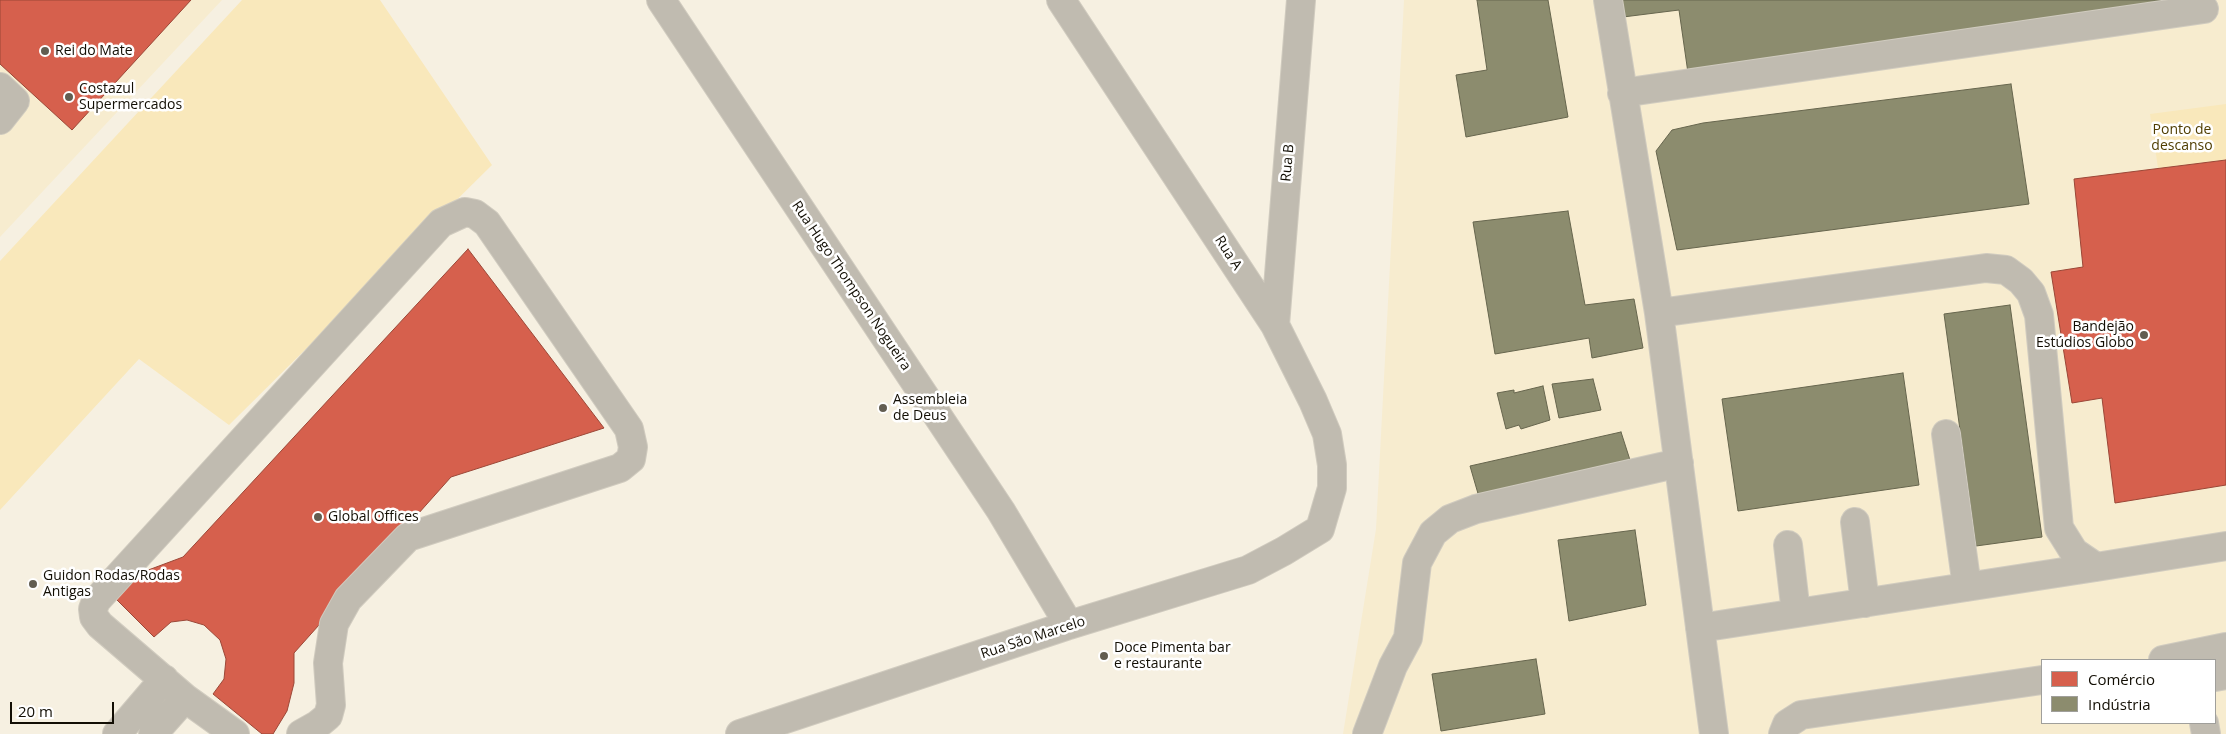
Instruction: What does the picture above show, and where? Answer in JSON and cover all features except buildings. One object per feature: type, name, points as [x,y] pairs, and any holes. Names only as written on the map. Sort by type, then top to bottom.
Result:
[{"type":"street","name":"Rua Hugo Thompson Nogueira","points":[[661,0],[1001,511],[1070,625]]},
{"type":"street","name":"Rua A","points":[[1061,0],[1275,325],[1313,401],[1327,434],[1332,465],[1332,488],[1320,529]]},
{"type":"street","name":"Rua B","points":[[1275,325],[1301,0]]},
{"type":"street","points":[[1608,0],[1659,312],[1714,734]]},
{"type":"street","points":[[1622,93],[2204,8]]},
{"type":"street","points":[[0,87],[15,101],[0,120]]},
{"type":"street","points":[[235,734],[185,698],[100,625],[94,617],[93,609],[96,600],[441,223],[464,212],[475,214],[487,223],[629,430],[634,447],[631,459],[620,468],[408,537],[348,598],[343,607],[334,624],[328,663],[331,704],[328,716],[301,734]]},
{"type":"street","points":[[1659,312],[1986,268],[2006,270],[2022,281],[2031,294],[2039,314],[2059,528],[2052,546],[2043,559],[2006,581]]},
{"type":"street","points":[[1946,434],[1967,587]]},
{"type":"street","points":[[1367,734],[1394,666],[1408,638],[1418,563],[1434,533],[1450,520],[1476,509],[1679,463]]},
{"type":"street","points":[[1855,522],[1865,603]]},
{"type":"street","points":[[2059,528],[2074,552],[2096,567]]},
{"type":"street","name":"Rua São Marcelo","points":[[740,734],[1070,625],[1248,570],[1320,529]]},
{"type":"street","points":[[1788,545],[1796,614]]},
{"type":"street","points":[[1700,628],[2226,546]]},
{"type":"street","points":[[2173,659],[2194,657],[2226,647]]},
{"type":"street","points":[[116,734],[164,678]]},
{"type":"street","points":[[1783,734],[1787,724],[1800,714],[2041,680]]},
{"type":"street","points":[[153,734],[185,698]]},
{"type":"shaded area","points":[[0,0],[222,0],[0,237]]},
{"type":"shaded area","points":[[1404,0],[2226,0],[2226,734],[1343,734],[1376,529]]},
{"type":"green space","points":[[242,0],[380,0],[492,165],[229,425],[139,359],[0,510],[0,261]]},
{"type":"green space","name":"Ponto de descanso","points":[[2226,104],[2226,160],[2158,168],[2150,114]]},
{"type":"place","name":"Rei do Mate","points":[[45,51]]},
{"type":"place","name":"Costazul Supermercados","points":[[69,97]]},
{"type":"place","name":"Bandejão Estúdios Globo","points":[[2144,335]]},
{"type":"place","name":"Assembleia de Deus","points":[[883,408]]},
{"type":"place","name":"Global Offices","points":[[318,517]]},
{"type":"place","name":"Guidon Rodas/Rodas Antigas","points":[[33,584]]},
{"type":"place","name":"Doce Pimenta bar e restaurante","points":[[1104,656]]}]
